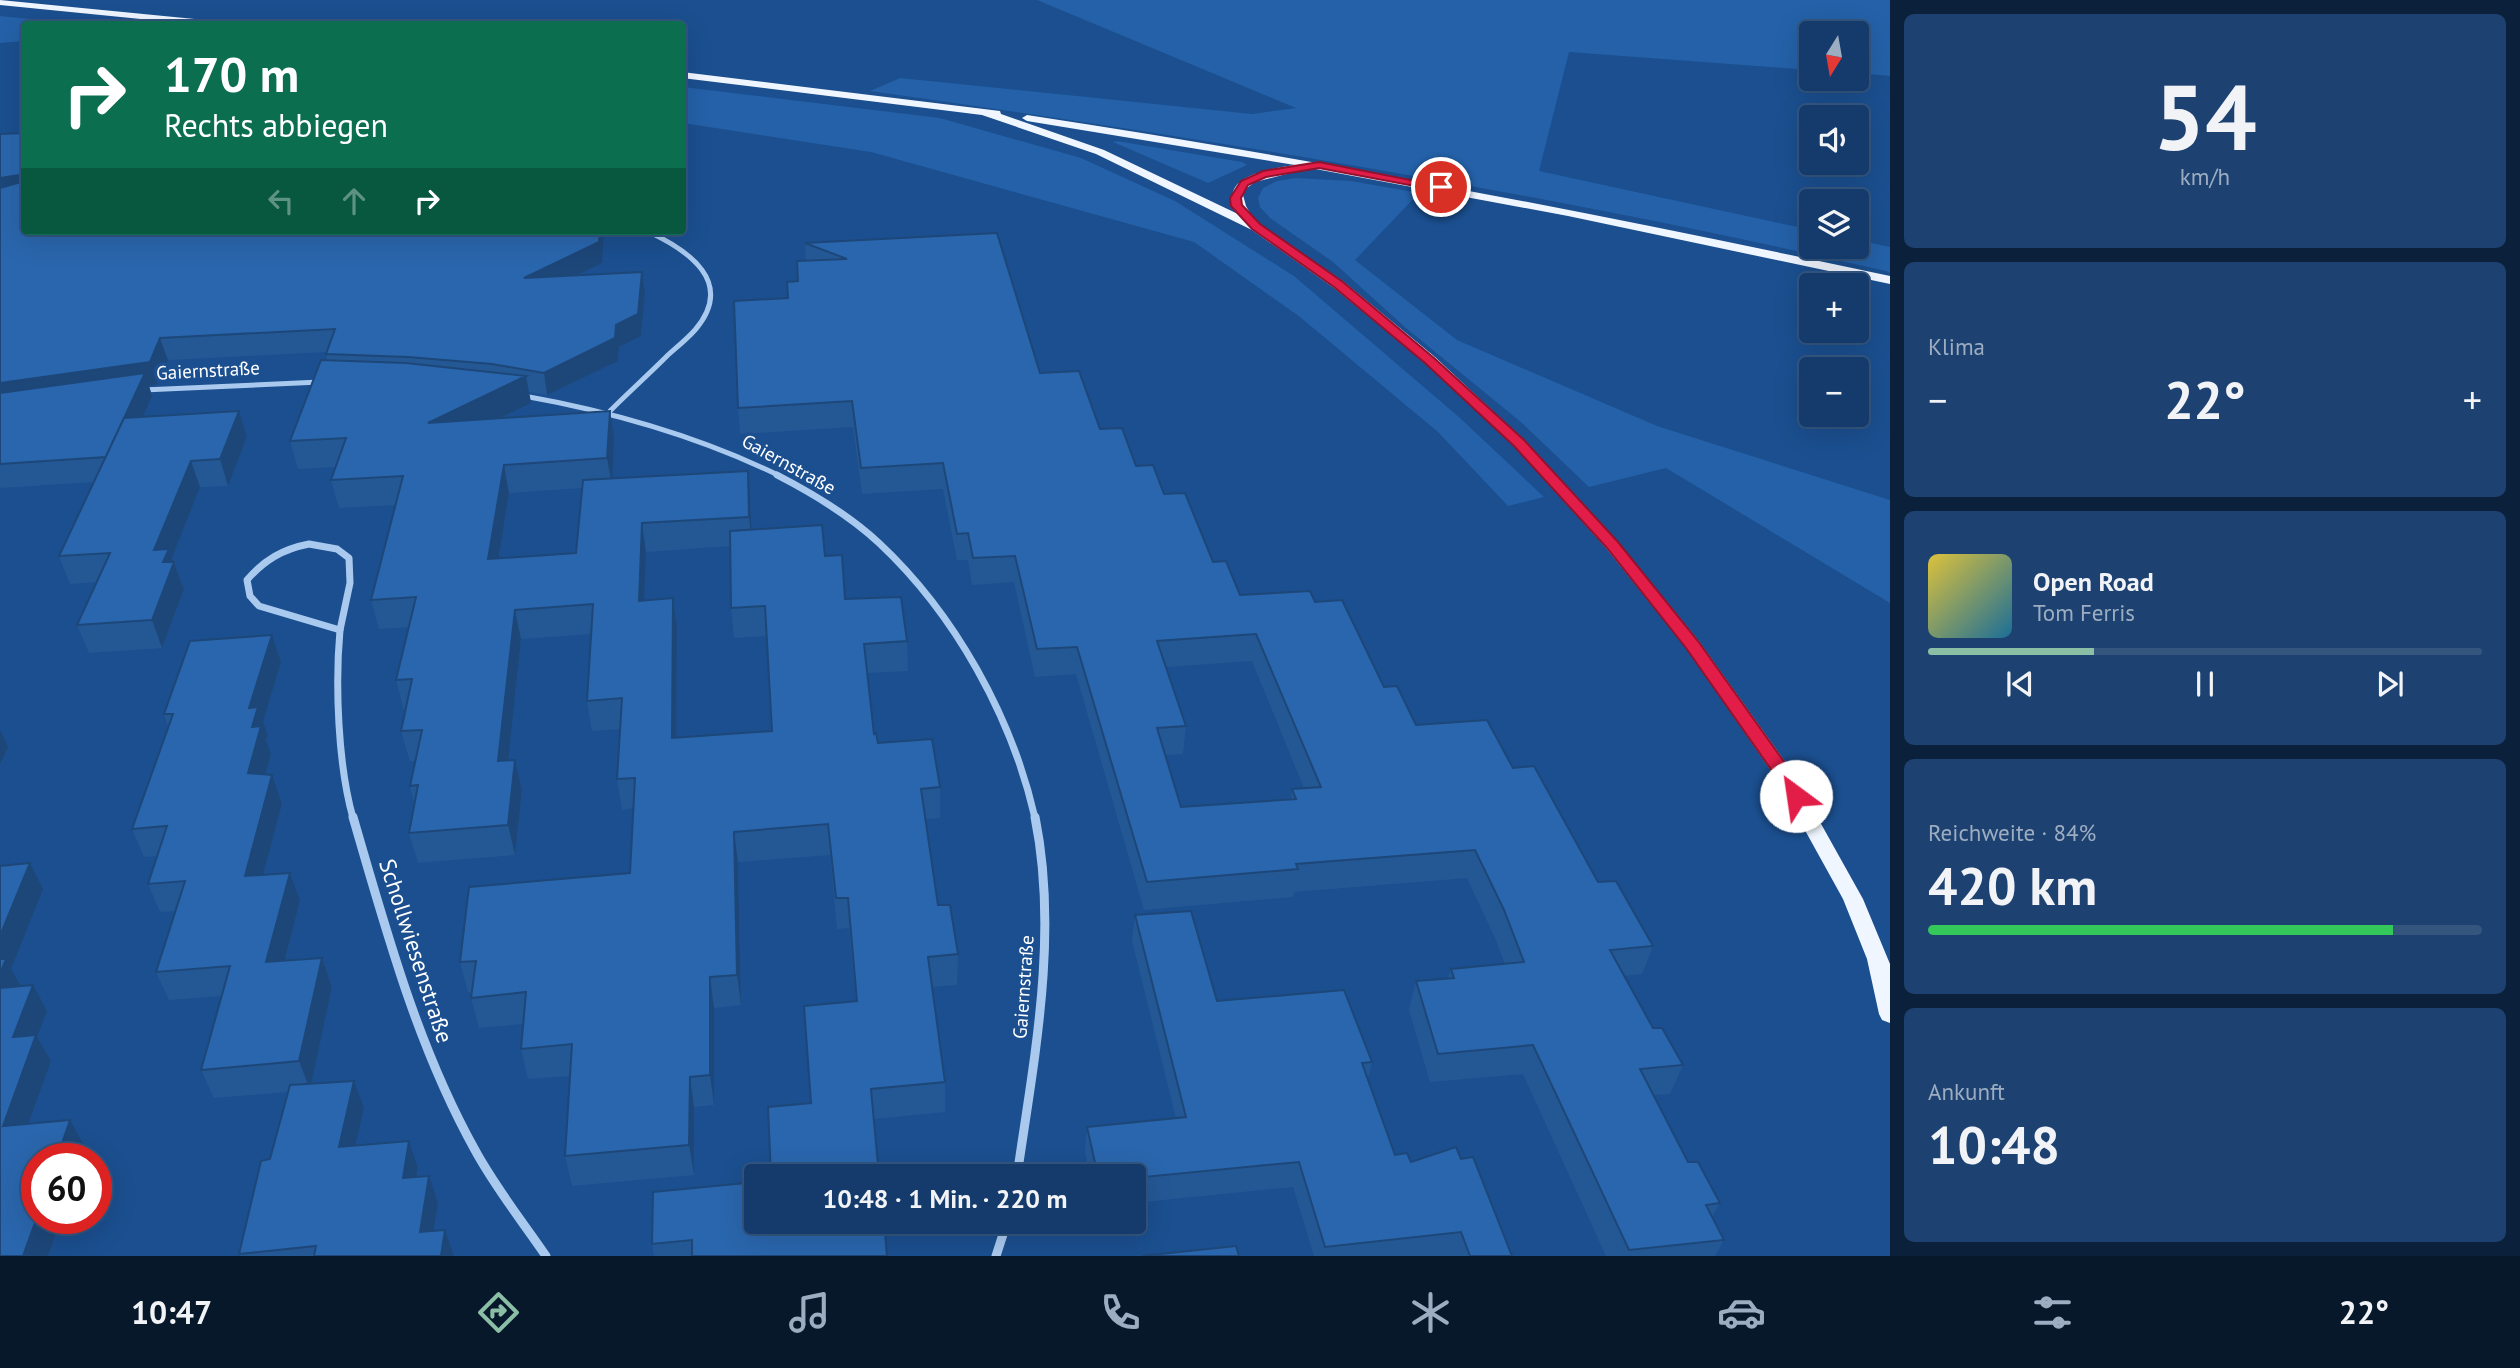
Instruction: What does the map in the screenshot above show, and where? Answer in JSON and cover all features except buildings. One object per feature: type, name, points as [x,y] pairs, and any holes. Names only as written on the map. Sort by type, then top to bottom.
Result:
[{"type":"main road","points":[[0,2],[186,21]]},
{"type":"main road","points":[[686,75],[985,111],[1319,165],[1612,221],[1890,280]]},
{"type":"main road","points":[[985,111],[1100,152],[1256,227],[1339,285],[1430,360],[1519,443],[1620,555],[1692,644],[1784,775],[1853,899],[1878,959],[1890,1014]]},
{"type":"main road","points":[[1256,227],[1237,206],[1236,198],[1244,183],[1263,174],[1319,165]]},
{"type":"street","points":[[610,411],[695,330],[710,301],[709,282],[691,257],[656,235]]},
{"type":"street","name":"Gaiernstraße","points":[[131,391],[325,382]]},
{"type":"street","name":"Gaiernstraße","points":[[513,394],[610,411],[670,429],[737,454],[802,489],[858,525],[928,598],[988,688],[1018,762],[1038,833],[1044,930],[1038,1035],[1019,1164]]},
{"type":"street","name":"Schollwiesenstraße","points":[[340,630],[259,606],[250,596],[247,580],[258,565],[277,553],[319,544],[338,548],[349,558],[351,583],[340,630],[336,674],[347,797],[396,963],[426,1048],[475,1151],[546,1256]]},
{"type":"street","points":[[996,1256],[1003,1234]]},
{"type":"shaded area","points":[[1037,0],[1890,0],[1890,76],[1869,74],[1869,21],[1799,21],[1799,69],[1569,52],[1539,171],[1799,227],[1799,252],[1382,170],[870,91],[900,78],[1252,114],[1296,108]]},
{"type":"shaded area","points":[[0,16],[51,21],[21,21],[21,41],[0,43]]},
{"type":"shaded area","points":[[686,87],[940,118],[1081,158],[1175,201],[1294,276],[1460,418],[1544,497],[1508,506],[1438,432],[1300,317],[1194,242],[871,152],[686,123]]},
{"type":"shaded area","points":[[1113,142],[1247,165],[1208,183]]},
{"type":"shaded area","points":[[1296,178],[1351,181],[1419,193],[1355,260],[1457,340],[1657,426],[1890,500],[1890,603],[1666,468],[1589,487],[1522,423],[1406,328],[1333,262],[1270,218],[1260,207],[1258,198],[1263,188],[1277,181]]},
{"type":"shaded area","points":[[1869,243],[1890,247],[1890,272],[1831,259],[1869,259]]},
{"type":"route","points":[[1441,187],[1319,165],[1263,174],[1244,183],[1236,198],[1237,206],[1256,227],[1339,285],[1430,360],[1519,443],[1612,545],[1692,644],[1796,796]]}]
